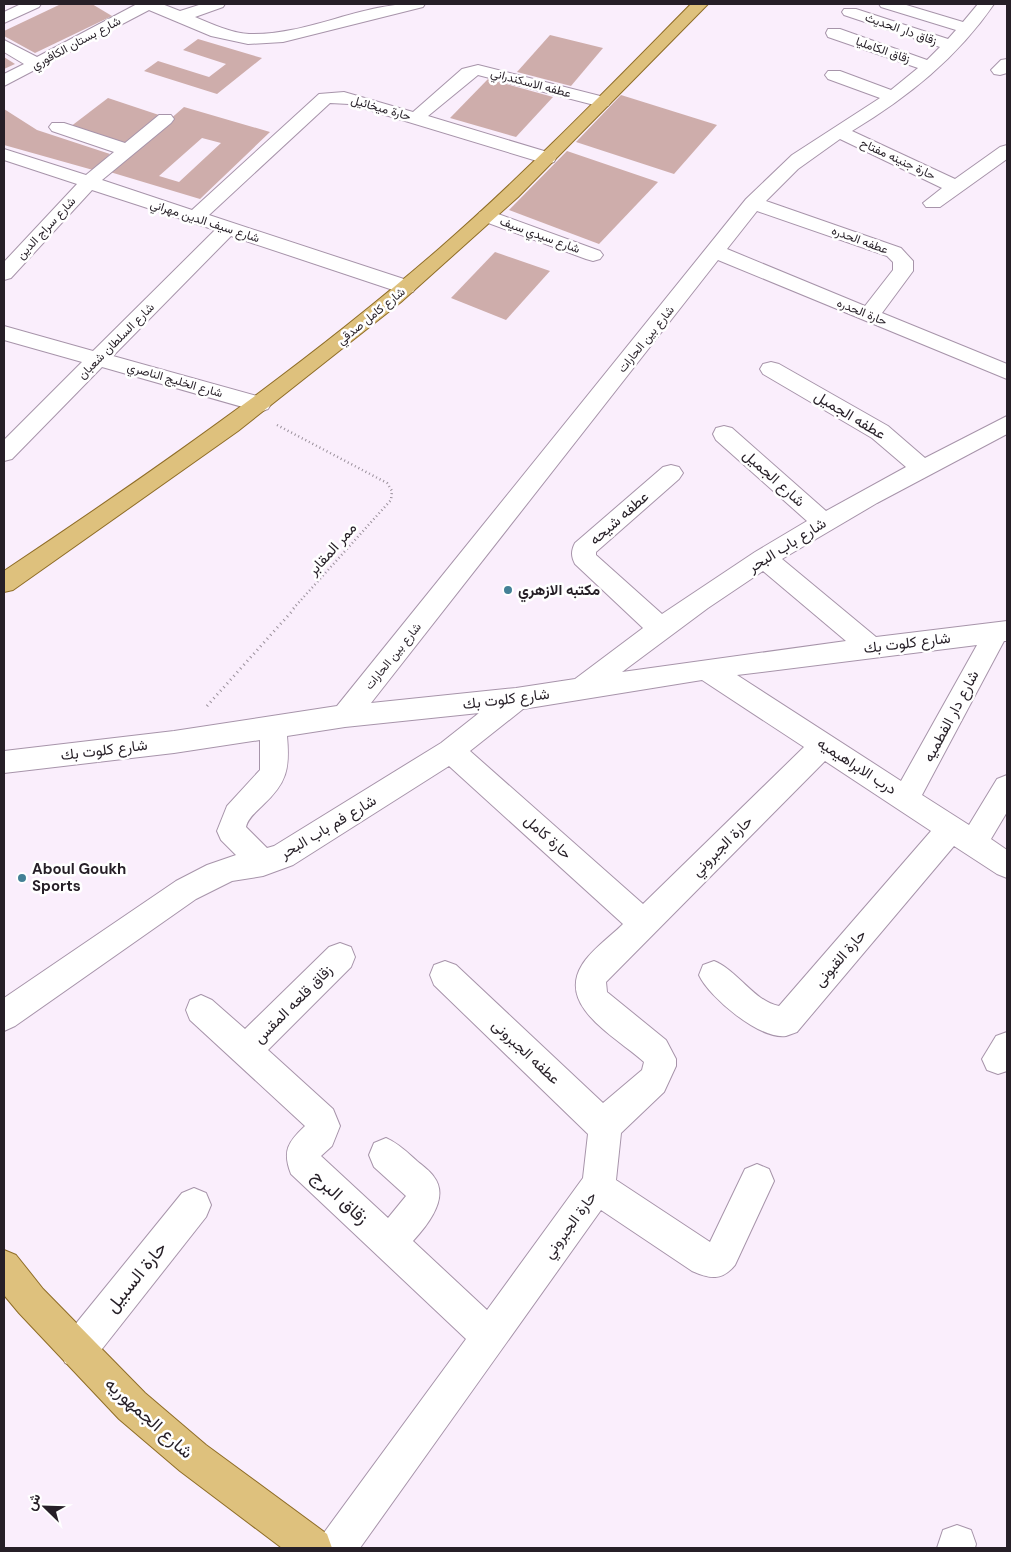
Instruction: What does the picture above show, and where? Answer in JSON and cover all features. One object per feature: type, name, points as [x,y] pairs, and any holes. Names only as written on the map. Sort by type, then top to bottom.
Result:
[{"type":"main road","name":"شارع كامل صدقي","points":[[4,583],[172,468],[255,407],[406,287],[486,216],[547,158],[700,4]]},
{"type":"main road","name":"شارع الجمهوريه","points":[[4,1267],[31,1301],[132,1406],[178,1445],[313,1548]]},
{"type":"street","points":[[4,18],[33,4]]},
{"type":"street","points":[[148,4],[231,37],[265,39],[417,4]]},
{"type":"street","name":"شارع بستان الكافوري","points":[[4,82],[148,4]]},
{"type":"street","points":[[179,17],[217,4]]},
{"type":"street","points":[[887,4],[967,28]]},
{"type":"street","name":"شارع بين الحارات","points":[[345,716],[716,252],[753,202],[778,176],[807,153],[893,97],[931,67],[952,46],[986,4]]},
{"type":"street","name":"زقاق دار الحديث","points":[[850,12],[952,46]]},
{"type":"street","name":"زقاق الكامليا","points":[[834,33],[931,67]]},
{"type":"street","points":[[4,45],[37,64]]},
{"type":"street","name":"عطفه الاسكندراني","points":[[416,118],[468,74],[478,70],[602,102]]},
{"type":"street","points":[[834,75],[893,97]]},
{"type":"street","name":"حارة ميخائيل","points":[[196,217],[319,101],[333,97],[355,100],[547,158]]},
{"type":"street","name":"شارع سراج الدين","points":[[4,274],[89,182],[165,119]]},
{"type":"street","points":[[58,126],[128,150]]},
{"type":"street","name":"حارة جنينه مفتاح","points":[[840,132],[956,187]]},
{"type":"street","name":"حارة جنينه مفتاح","points":[[933,203],[1007,151]]},
{"type":"street","name":"شارع سيف الدين مهراني","points":[[4,154],[406,287]]},
{"type":"street","name":"عطفه الحدره","points":[[753,202],[894,252],[903,261],[903,271],[869,315]]},
{"type":"street","name":"شارع سيدي سيف","points":[[486,216],[593,255]]},
{"type":"street","name":"شارع السلطان شعبان","points":[[4,453],[228,228]]},
{"type":"street","name":"حارة الحدره","points":[[716,252],[1007,372]]},
{"type":"street","name":"شارع الخليج الناصري","points":[[4,333],[98,358],[255,407]]},
{"type":"street","name":"عطفه الجميل","points":[[770,369],[880,432],[923,469]]},
{"type":"street","name":"شارع باب البحر","points":[[580,689],[659,627],[764,558],[823,522],[1007,424]]},
{"type":"street","name":"شارع الجميل","points":[[724,434],[823,522]]},
{"type":"street","name":"عطفه شيحه","points":[[659,627],[584,558],[584,549],[671,473]]},
{"type":"street","points":[[764,558],[870,647]]},
{"type":"street","name":"شارع كلوت بك","points":[[4,762],[174,742],[345,716],[516,699],[706,669],[1002,632]]},
{"type":"street","name":"شارع دار الفطميه","points":[[906,799],[1002,632]]},
{"type":"street","name":"درب الابراهيميه","points":[[706,669],[1007,865]]},
{"type":"street","name":"شارع فم باب البحر","points":[[4,1016],[186,890],[211,876],[283,856],[451,751],[516,699]]},
{"type":"street","points":[[263,863],[231,831],[232,821],[239,811],[262,790],[274,771],[273,727]]},
{"type":"street","name":"حارة الجبروني","points":[[337,1548],[597,1187],[604,1164],[606,1128],[612,1118],[653,1081],[660,1066],[660,1059],[655,1051],[596,1002],[590,994],[589,986],[593,974],[824,745]]},
{"type":"street","name":"حارة كامل","points":[[451,751],[644,924]]},
{"type":"street","points":[[963,836],[1007,787]]},
{"type":"street","name":"حارة القبونى","points":[[714,975],[766,1019],[777,1022],[786,1021],[963,836]]},
{"type":"street","name":"زقاق قلعه المقس","points":[[246,1050],[340,957]]},
{"type":"street","name":"عطفه الجبرونى","points":[[445,975],[606,1128]]},
{"type":"street","name":"زقاق البرج","points":[[201,1010],[322,1120],[324,1126],[320,1134],[303,1151],[303,1162],[490,1336]]},
{"type":"street","points":[[386,1155],[423,1189],[424,1196],[420,1204],[389,1242]]},
{"type":"street","points":[[597,1187],[704,1259],[716,1261],[723,1253],[757,1181]]},
{"type":"street","name":"حارة السبيل","points":[[78,1350],[194,1205]]},
{"type":"path","name":"ممر المقابر","points":[[174,742],[391,500],[392,491],[387,483],[255,407]]},
{"type":"building","points":[[61,4],[92,4],[112,16],[35,53],[4,36],[4,31]]},
{"type":"building","points":[[550,35],[603,48],[571,86],[517,72]]},
{"type":"building","points":[[198,39],[262,58],[217,94],[144,71],[158,61],[209,77],[226,64],[183,50]]},
{"type":"building","points":[[4,57],[15,64],[4,69]]},
{"type":"building","points":[[488,79],[553,97],[516,137],[450,118]]},
{"type":"building","points":[[621,95],[717,125],[674,174],[576,142]]},
{"type":"building","points":[[108,98],[162,116],[122,146],[70,127]]},
{"type":"building","points":[[184,107],[270,132],[200,199],[110,172]],"holes":[[[202,138],[221,143],[179,182],[159,176]]]},
{"type":"building","points":[[4,109],[37,130],[110,154],[93,170],[4,145]]},
{"type":"building","points":[[567,151],[658,182],[599,244],[509,210]]},
{"type":"building","points":[[495,252],[550,271],[506,320],[451,298]]},
{"type":"place","name":"مكتبه الازهري","points":[[508,590]]},
{"type":"place","name":"Aboul Goukh Sports","points":[[22,878]]}]
